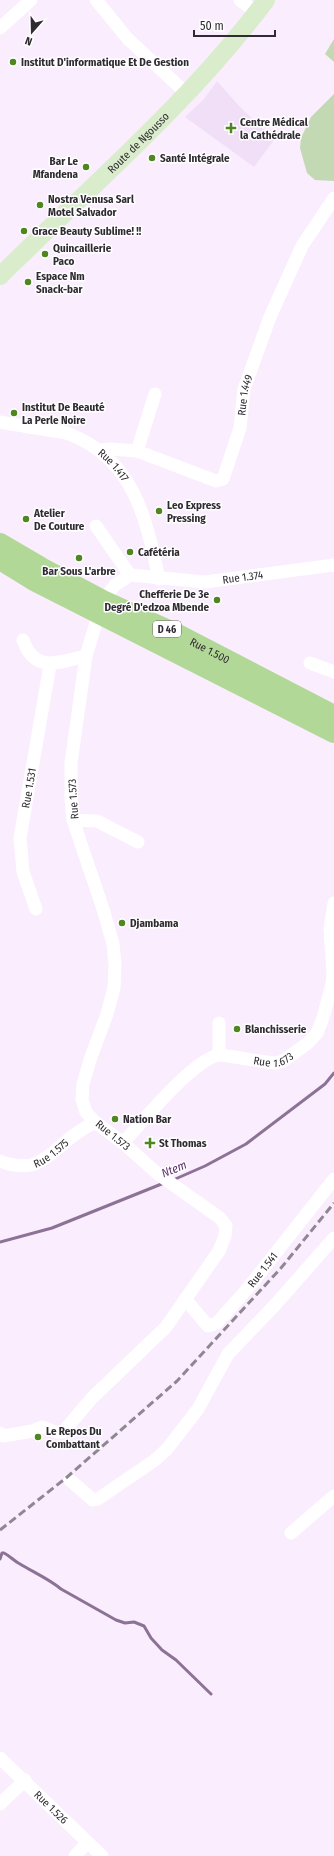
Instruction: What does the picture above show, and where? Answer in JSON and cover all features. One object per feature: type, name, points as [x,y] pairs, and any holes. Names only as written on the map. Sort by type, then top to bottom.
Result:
[{"type":"main road","name":"Route de Ngousso","points":[[0,276],[187,94],[261,7]]},
{"type":"main road","name":"Rue 1.500","points":[[0,543],[41,567],[100,606],[334,733]]},
{"type":"main road","name":"Rue 1.500","points":[[0,560],[34,581],[180,634],[334,715]]},
{"type":"street","points":[[0,28],[31,0]]},
{"type":"street","points":[[96,0],[128,38],[187,94]]},
{"type":"street","points":[[240,0],[261,7]]},
{"type":"street","name":"Rue 1.449","points":[[99,450],[111,449],[137,451],[216,481],[223,479],[240,428],[244,389],[270,317],[302,246],[334,199]]},
{"type":"street","points":[[137,451],[155,394]]},
{"type":"street","name":"Rue 1.417","points":[[0,422],[68,433],[99,450],[122,474],[138,499],[159,579]]},
{"type":"street","points":[[96,526],[130,575],[115,585],[100,606]]},
{"type":"street","name":"Rue 1.374","points":[[130,575],[159,579],[204,582],[334,566]]},
{"type":"street","name":"Rue 1.573","points":[[0,1434],[3,1436],[32,1431],[42,1427],[56,1432],[63,1432],[92,1398],[166,1327],[219,1251],[225,1236],[226,1226],[220,1218],[158,1174],[123,1143],[95,1122],[86,1112],[82,1100],[83,1084],[107,1014],[114,988],[115,965],[113,944],[106,918],[73,820],[71,799],[71,763],[86,656],[100,606]]},
{"type":"street","points":[[23,640],[26,650],[31,656],[50,665],[86,656]]},
{"type":"street","points":[[310,663],[334,672]]},
{"type":"street","name":"Rue 1.531","points":[[36,909],[23,872],[20,838],[50,665]]},
{"type":"street","points":[[73,820],[97,821],[138,842]]},
{"type":"street","name":"Rue 1.673","points":[[219,1055],[276,1063],[283,1062],[308,1043],[317,1033],[323,1018],[334,973],[330,928],[334,903]]},
{"type":"street","points":[[123,1143],[180,1082],[206,1060],[219,1055],[219,1024]]},
{"type":"street","name":"Rue 1.575","points":[[0,1161],[19,1166],[28,1166],[46,1159],[76,1134],[95,1122]]},
{"type":"street","name":"Rue 1.541","points":[[186,1299],[208,1326],[217,1323],[248,1288],[334,1179]]},
{"type":"street","points":[[70,1480],[93,1500],[98,1499],[155,1460],[167,1450],[198,1409],[228,1354],[295,1283],[334,1238]]},
{"type":"street","points":[[291,1533],[334,1496]]},
{"type":"street","name":"Rue 1.526","points":[[0,1758],[25,1780],[87,1843],[102,1856]]},
{"type":"street","points":[[0,1804],[25,1780]]},
{"type":"street","points":[[75,1856],[87,1843]]},
{"type":"shaded area","name":"Centre Médical la Cathédrale","points":[[217,81],[239,106],[274,140],[254,167],[185,117],[204,99]]},
{"type":"green space","points":[[334,39],[334,62],[325,54]]},
{"type":"green space","points":[[334,94],[334,181],[315,180],[307,173],[300,148],[301,138],[311,117]]},
{"type":"waterway","name":"Ntem","points":[[173,1180],[205,1166],[246,1144],[325,1084],[334,1073]]},
{"type":"waterway","name":"Ntem","points":[[0,1242],[52,1228],[164,1183]]},
{"type":"waterway","points":[[0,1559],[2,1553],[4,1553],[61,1589],[116,1620],[125,1623],[134,1622],[144,1626],[151,1638],[162,1650],[176,1660],[211,1694]]},
{"type":"railway","points":[[0,1530],[66,1478],[177,1381],[281,1268],[334,1203]]},
{"type":"place","name":"Institut D'informatique Et De Gestion","points":[[13,62]]},
{"type":"place","name":"Centre Médical la Cathédrale","points":[[231,128]]},
{"type":"place","name":"Santé Intégrale","points":[[152,158]]},
{"type":"place","name":"Bar Le Mfandena","points":[[86,167]]},
{"type":"place","name":"Nostra Venusa Sarl Motel Salvador","points":[[40,205]]},
{"type":"place","name":"Grace Beauty Sublime! !!","points":[[24,231]]},
{"type":"place","name":"Quincaillerie Paco","points":[[45,254]]},
{"type":"place","name":"Espace Nm Snack-bar","points":[[28,282]]},
{"type":"place","name":"Institut De Beauté La Perle Noire","points":[[14,413]]},
{"type":"place","name":"Leo Express Pressing","points":[[159,511]]},
{"type":"place","name":"Atelier De Couture","points":[[26,519]]},
{"type":"place","name":"Cafétéria","points":[[130,552]]},
{"type":"place","name":"Bar Sous L'arbre","points":[[79,558]]},
{"type":"place","name":"Chefferie De 3e Degré D'edzoa Mbende","points":[[217,600]]},
{"type":"place","name":"Djambama","points":[[122,923]]},
{"type":"place","name":"Blanchisserie","points":[[237,1029]]},
{"type":"place","name":"Nation Bar","points":[[115,1119]]},
{"type":"place","name":"St Thomas","points":[[150,1143]]},
{"type":"place","name":"Le Repos Du Combattant","points":[[38,1437]]}]
